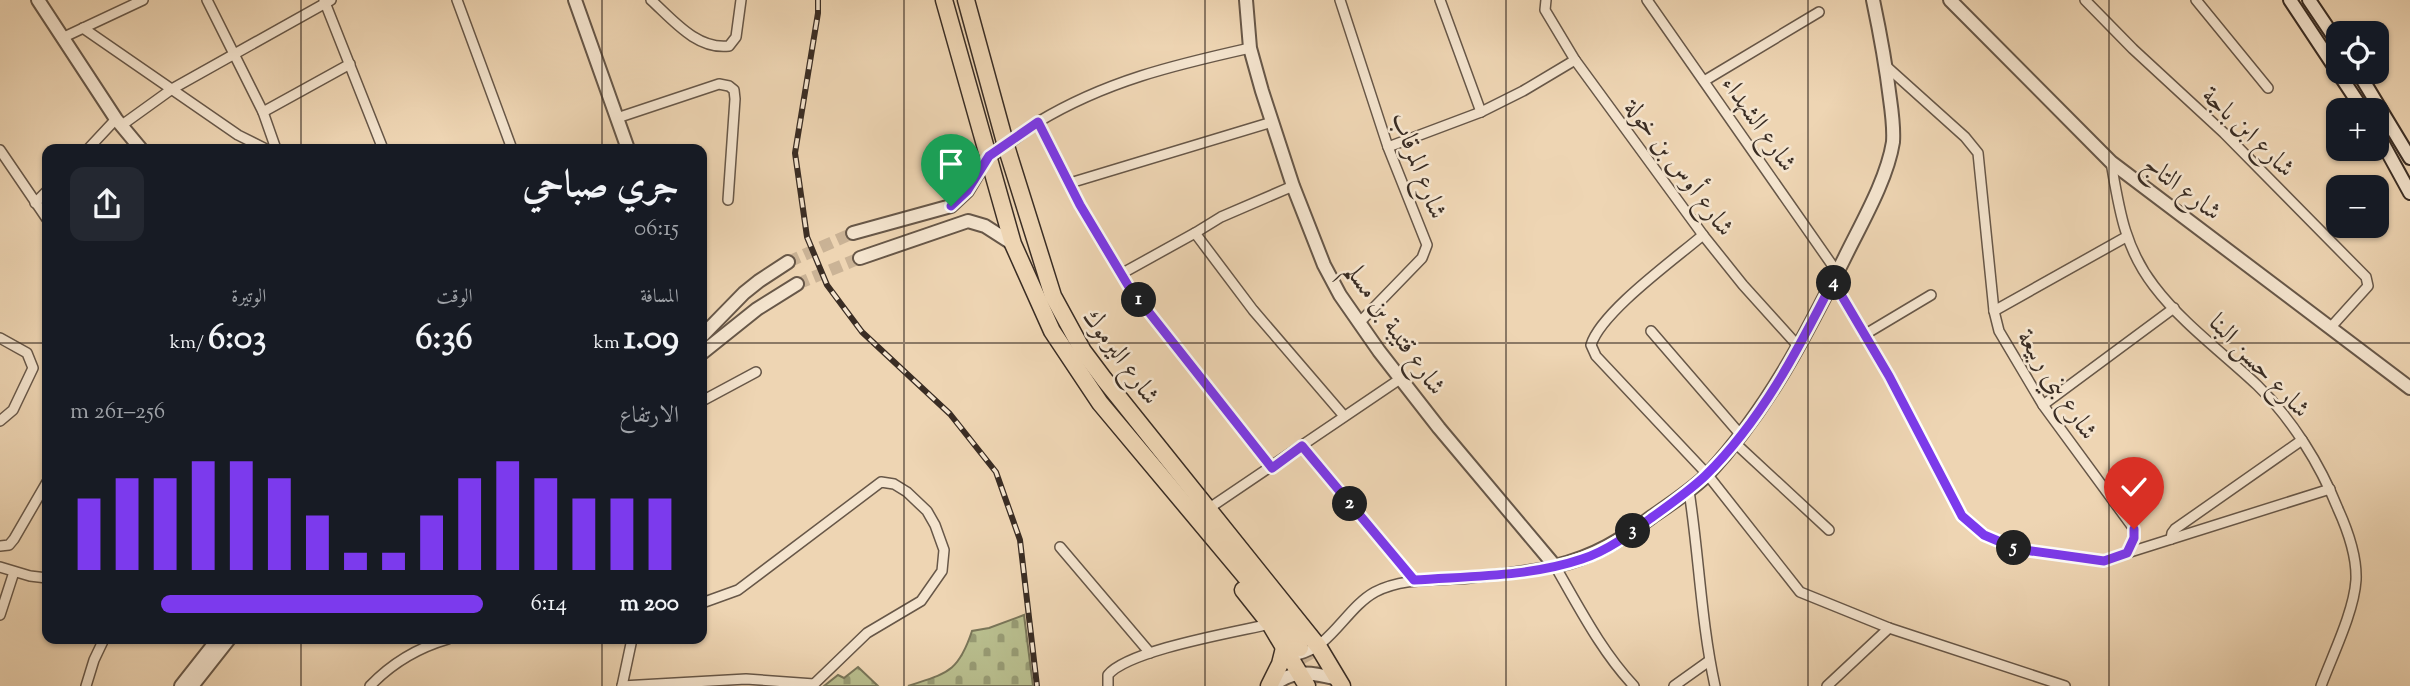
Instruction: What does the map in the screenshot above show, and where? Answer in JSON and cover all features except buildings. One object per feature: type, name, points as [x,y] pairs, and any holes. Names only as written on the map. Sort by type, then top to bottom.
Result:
[{"type":"highway","name":"شارع اليرموك","points":[[944,0],[1013,244],[1052,331],[1100,403],[1273,609],[1291,650]]},
{"type":"highway","name":"شارع اليرموك","points":[[966,0],[1006,146],[1046,276],[1066,323],[1097,370],[1318,646],[1340,683]]},
{"type":"highway","points":[[1100,403],[1107,424],[1291,650],[1303,679]]},
{"type":"highway","points":[[1271,686],[1280,664],[1291,650]]},
{"type":"street","points":[[38,0],[119,122],[137,144]]},
{"type":"street","points":[[62,38],[143,0]]},
{"type":"street","points":[[207,0],[262,112],[274,144]]},
{"type":"street","points":[[457,0],[510,144]]},
{"type":"street","points":[[575,0],[626,144]]},
{"type":"street","points":[[651,0],[700,41],[716,48],[729,46],[736,37],[741,0]]},
{"type":"street","name":"شارع قتيبة بن مسلم","points":[[1246,0],[1250,48],[1272,122],[1293,186],[1324,265],[1340,295],[1400,379],[1555,566]]},
{"type":"street","name":"شارع المرقاب","points":[[1340,0],[1388,147],[1427,245],[1422,258],[1359,323]]},
{"type":"street","points":[[1440,0],[1481,112]]},
{"type":"street","name":"شارع أوس بن خولة","points":[[1546,0],[1545,10],[1575,60],[1703,235],[1743,285],[1799,347]]},
{"type":"street","name":"شارع الشهداء","points":[[1647,0],[1835,277]]},
{"type":"street","points":[[1291,650],[1301,655],[1318,646],[1373,593],[1414,580],[1466,578],[1580,560],[1612,545],[1689,491],[1707,474],[1775,388],[1799,347],[1865,216],[1891,149],[1893,123],[1886,66],[1873,0]]},
{"type":"street","name":"شارع التاج","points":[[1950,0],[2111,162],[2410,388]]},
{"type":"street","name":"شارع ابن باجة","points":[[2085,0],[2133,49],[2224,133],[2367,276],[2368,286],[2331,327]]},
{"type":"street","points":[[2196,0],[2268,88]]},
{"type":"street","points":[[2290,0],[2355,98]]},
{"type":"street","points":[[2309,0],[2326,25]]},
{"type":"street","points":[[94,144],[119,122],[172,89],[327,1],[381,144]]},
{"type":"street","points":[[1704,81],[1819,12]]},
{"type":"street","points":[[83,28],[238,135],[257,144]]},
{"type":"street","points":[[853,233],[951,206],[967,191],[989,156],[1062,108],[1164,67],[1250,48]]},
{"type":"street","points":[[1388,147],[1481,112],[1575,60]]},
{"type":"street","points":[[262,112],[349,64]]},
{"type":"street","name":"شارع بني ربيعة","points":[[1886,66],[1965,136],[1979,153],[1994,311],[1999,331],[2043,405],[2134,529],[2134,538],[2127,553]]},
{"type":"street","points":[[2365,84],[2410,158]]},
{"type":"street","points":[[617,118],[719,85],[729,86],[734,90],[735,99],[728,200]]},
{"type":"street","points":[[1038,122],[1121,274],[1144,307],[1272,468]]},
{"type":"street","points":[[1070,183],[1272,122]]},
{"type":"street","points":[[0,150],[42,212]]},
{"type":"street","points":[[2389,155],[2410,193]]},
{"type":"street","name":"شارع حسن البنا","points":[[2111,162],[2126,237],[2154,286],[2259,388],[2302,440],[2330,489],[2346,526],[2355,561],[2356,584],[2342,631],[2320,686]]},
{"type":"street","points":[[1121,274],[1222,217],[1293,186]]},
{"type":"street","points":[[35,203],[42,196]]},
{"type":"street","points":[[860,258],[968,221],[985,226],[1013,244]]},
{"type":"street","points":[[1195,233],[1253,310],[1344,416]]},
{"type":"street","points":[[1703,235],[1616,309],[1597,331],[1591,345],[1596,356],[1707,474],[1800,592],[1889,628],[2065,686]]},
{"type":"street","points":[[1994,311],[2126,237]]},
{"type":"street","points":[[707,331],[744,293],[788,262]]},
{"type":"street","points":[[1835,277],[1962,516],[1971,525],[2000,543],[2017,549],[2104,561],[2330,489]]},
{"type":"street","points":[[707,349],[757,309],[797,284]]},
{"type":"street","points":[[1864,335],[1931,295]]},
{"type":"street","points":[[2043,405],[2174,308]]},
{"type":"street","points":[[1651,331],[1737,438],[1829,530]]},
{"type":"street","points":[[0,338],[27,353],[33,368],[13,410],[0,421]]},
{"type":"street","points":[[707,398],[756,372]]},
{"type":"street","points":[[1208,509],[1400,379]]},
{"type":"street","points":[[2171,539],[2175,529],[2302,440]]},
{"type":"street","points":[[1302,446],[1414,580]]},
{"type":"street","points":[[631,644],[622,686],[746,679],[813,685],[867,633],[920,601],[938,579],[944,562],[941,540],[931,516],[917,499],[894,484],[881,482],[737,590],[707,601]]},
{"type":"street","points":[[0,546],[9,545],[14,539],[42,491]]},
{"type":"street","points":[[1689,491],[1709,661],[1715,686]]},
{"type":"street","points":[[1060,547],[1150,653]]},
{"type":"street","points":[[1555,566],[1615,665],[1634,686]]},
{"type":"street","points":[[0,567],[42,577]]},
{"type":"street","points":[[0,615],[14,572]]},
{"type":"street","points":[[1108,686],[1108,675],[1117,666],[1150,653],[1270,624]]},
{"type":"street","points":[[1827,686],[1889,628]]},
{"type":"street","points":[[86,686],[102,644]]},
{"type":"street","points":[[181,686],[214,644]]},
{"type":"street","points":[[192,686],[225,644]]},
{"type":"street","points":[[370,686],[390,666],[408,654],[435,644]]},
{"type":"street","points":[[1674,686],[1709,661]]},
{"type":"street","points":[[1271,686],[1284,678],[1340,683]]},
{"type":"green space","points":[[1024,615],[1033,686],[908,686],[942,674],[956,663],[972,631],[989,628]]},
{"type":"green space","points":[[858,667],[878,686],[824,686],[838,675],[844,678]]},
{"type":"tunnel","points":[[788,262],[853,233]]},
{"type":"tunnel","points":[[797,284],[860,258]]},
{"type":"tunnel","points":[[1300,648],[1322,686]]},
{"type":"railway","points":[[818,0],[795,153],[807,237],[827,285],[862,332],[950,414],[996,472],[1020,540],[1037,686]]},
{"type":"route","points":[[951,206],[967,191],[989,156],[1038,122],[1080,205],[1129,287],[1272,468],[1302,446],[1414,580],[1496,575],[1580,560],[1612,545],[1643,524],[1689,491],[1734,442],[1775,388],[1833,281],[1889,376],[1962,516],[1971,525],[1984,535],[2017,549],[2104,561],[2127,553],[2134,538],[2134,529]]}]
